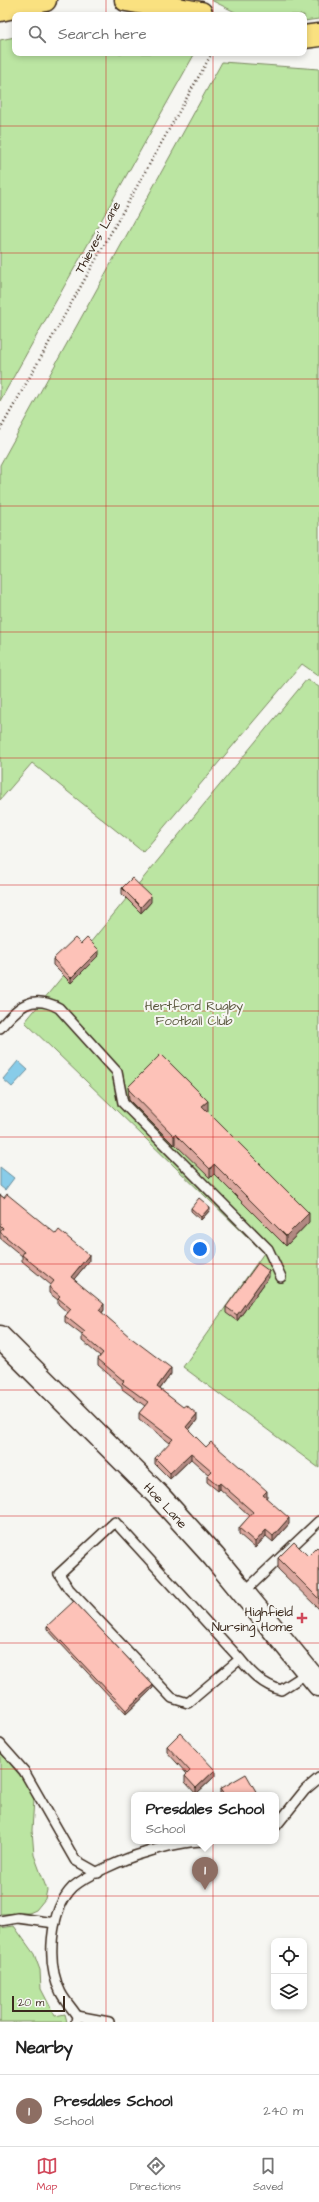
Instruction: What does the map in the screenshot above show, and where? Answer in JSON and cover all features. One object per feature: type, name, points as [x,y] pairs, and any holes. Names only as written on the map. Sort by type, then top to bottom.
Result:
[{"type":"highway","points":[[0,10],[45,0]]},
{"type":"highway","points":[[126,0],[198,9]]},
{"type":"highway","points":[[307,37],[319,35]]},
{"type":"street","name":"Hoe Lane","points":[[0,1337],[158,1496],[214,1557],[314,1679]]},
{"type":"lane","points":[[0,1028],[18,1008],[28,1002],[36,1001],[50,1004],[59,1008],[116,1072],[123,1103],[268,1249],[281,1277]]},
{"type":"lane","points":[[243,1592],[319,1521]]},
{"type":"lane","points":[[240,1659],[188,1703],[172,1698],[69,1589],[59,1574],[115,1522],[240,1659],[250,1671],[267,1686],[281,1690],[314,1679]]},
{"type":"lane","points":[[0,1744],[24,1771],[75,1860],[98,1873]]},
{"type":"lane","points":[[279,1822],[305,1790],[319,1778]]},
{"type":"lane","points":[[109,2022],[76,2019],[61,1992],[51,1955],[55,1923],[61,1906],[74,1887],[109,1866],[162,1848],[186,1844]]},
{"type":"lane","points":[[0,1921],[18,1918],[55,1923]]},
{"type":"path","name":"Thieves' Lane","points":[[0,430],[210,56]]},
{"type":"green space","points":[[211,0],[319,0],[319,19],[307,21],[307,12],[235,12]]},
{"type":"green space","points":[[12,38],[12,56],[193,56],[0,401],[0,40]]},
{"type":"green space","points":[[222,62],[319,69],[319,676],[302,664],[143,852],[32,763],[0,800],[0,465]]},
{"type":"green space","name":"Hertford Rugby Football Club","points":[[307,679],[319,687],[319,1468],[183,1367],[264,1253],[25,1022]]},
{"type":"green space","points":[[0,1752],[28,1785],[34,1799],[32,1830],[34,1855],[47,1890],[45,1899],[36,1910],[29,1913],[0,1914]]},
{"type":"green space","points":[[14,1926],[34,1954],[40,1970],[41,1989],[55,2016],[65,2014],[67,2022],[0,2022],[0,1928]]},
{"type":"water","points":[[18,1061],[28,1070],[12,1087],[3,1079]]},
{"type":"water","points":[[0,1167],[14,1178],[5,1190],[0,1186]]},
{"type":"building","points":[[132,878],[151,896],[141,907],[122,888]]},
{"type":"building","points":[[75,938],[81,944],[87,938],[99,950],[71,978],[53,959]]},
{"type":"building","points":[[161,1054],[208,1101],[202,1106],[309,1213],[286,1236],[214,1164],[210,1169],[175,1134],[174,1136],[129,1090],[128,1087]]},
{"type":"building","points":[[7,1194],[56,1234],[59,1230],[89,1255],[71,1277],[104,1304],[99,1310],[130,1337],[171,1368],[157,1387],[183,1407],[186,1405],[197,1414],[186,1427],[206,1447],[211,1442],[240,1467],[267,1491],[263,1495],[289,1518],[273,1536],[266,1530],[255,1542],[239,1528],[253,1512],[220,1483],[218,1485],[207,1476],[212,1471],[191,1453],[170,1473],[155,1458],[173,1439],[139,1413],[148,1402],[122,1383],[124,1381],[98,1359],[103,1353],[82,1335],[85,1332],[65,1316],[71,1309],[58,1298],[60,1296],[49,1287],[54,1281],[22,1255],[24,1252],[0,1232],[3,1228],[0,1225],[0,1195],[4,1198]]},
{"type":"building","points":[[199,1198],[210,1207],[201,1217],[191,1208]]},
{"type":"building","points":[[258,1263],[269,1271],[237,1315],[226,1307]]},
{"type":"building","points":[[294,1542],[308,1556],[317,1547],[319,1549],[319,1599],[278,1558]]},
{"type":"building","points":[[74,1601],[153,1685],[126,1710],[47,1626]]},
{"type":"building","points":[[180,1733],[215,1770],[196,1788],[185,1776],[190,1771],[167,1746]]},
{"type":"building","points":[[246,1774],[256,1792],[222,1792],[220,1789]]},
{"type":"place","name":"Highfield Nursing Home","points":[[302,1618]]},
{"type":"place","name":"Presdales School","points":[[205,1890]]}]
